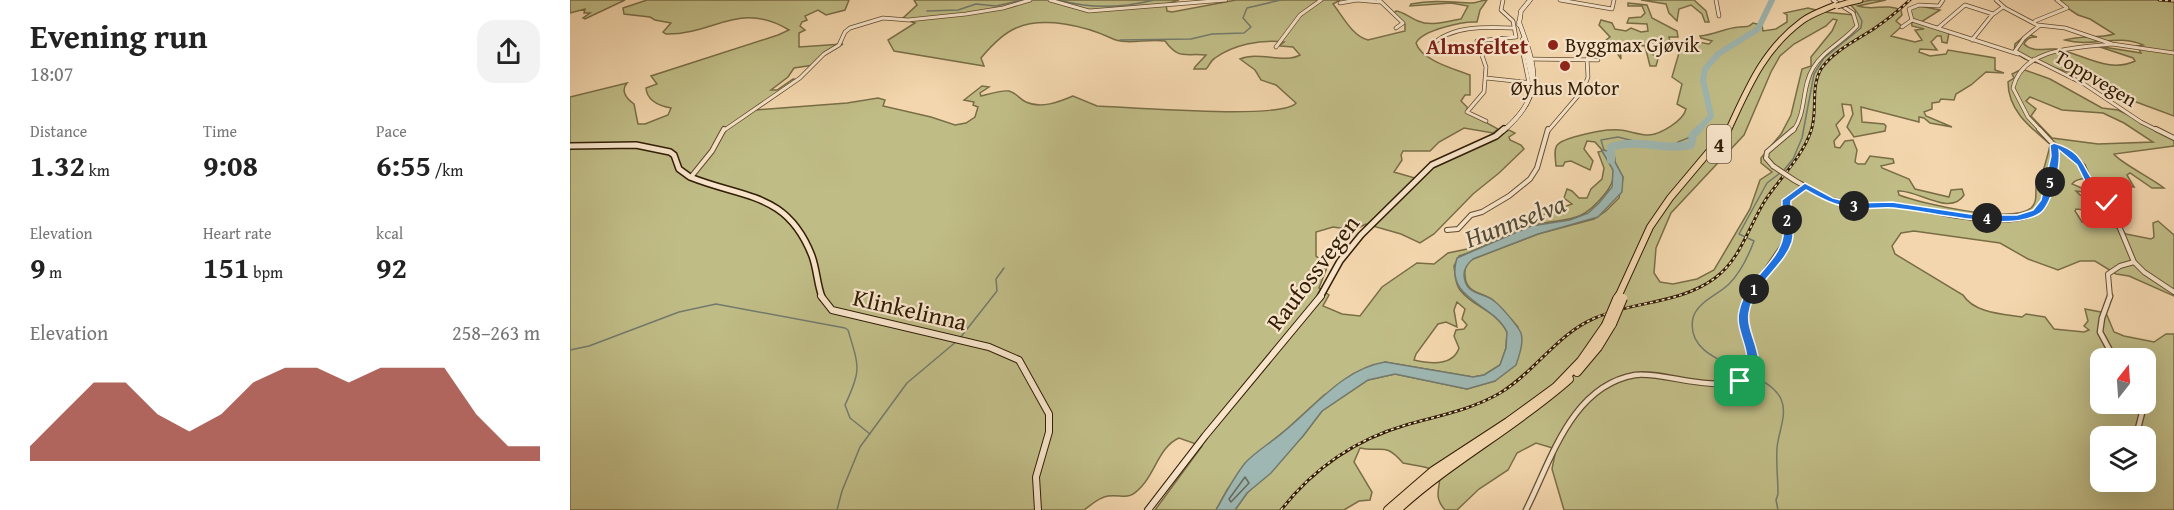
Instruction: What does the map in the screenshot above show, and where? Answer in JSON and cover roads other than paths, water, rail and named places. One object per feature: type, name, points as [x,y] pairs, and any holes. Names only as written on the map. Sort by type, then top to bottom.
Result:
[{"type":"highway","name":"4","points":[[1846,3],[1854,0]]},
{"type":"highway","name":"4","points":[[1397,510],[1440,472],[1554,393],[1583,366],[1609,324],[1656,225],[1674,199],[1730,136],[1770,55],[1806,21],[1835,4],[1860,0]]},
{"type":"highway","name":"4","points":[[1388,510],[1441,464],[1550,391],[1575,367],[1609,324]]},
{"type":"main road","name":"Raufossvegen","points":[[1148,510],[1205,436],[1316,304],[1340,261],[1355,241],[1432,165],[1494,137],[1511,126],[1521,113],[1531,91],[1531,83],[1530,58],[1519,22],[1521,11],[1531,1]]},
{"type":"main road","points":[[570,146],[613,144],[664,150],[674,154],[679,169],[690,177]]},
{"type":"main road","name":"Klinkelinna","points":[[690,177],[772,205],[785,214],[808,248],[815,263],[821,298],[832,310],[989,347],[1019,360],[1049,414],[1049,432],[1035,477],[1038,510]]},
{"type":"street","points":[[690,177],[712,151],[724,129],[804,75],[824,54],[840,44],[845,32],[858,24],[883,18],[908,20],[966,14],[1003,8],[1030,0]]},
{"type":"street","points":[[1050,0],[1089,11],[1180,6],[1226,0]]},
{"type":"street","points":[[1276,47],[1300,15],[1321,0]]},
{"type":"street","points":[[1340,3],[1357,0],[1380,1],[1403,23],[1396,28]]},
{"type":"street","points":[[1486,121],[1467,112],[1483,95],[1486,78],[1485,64],[1477,42],[1516,38],[1512,21],[1501,10],[1503,0]]},
{"type":"street","points":[[1560,0],[1612,9],[1614,0]]},
{"type":"street","points":[[1716,0],[1719,15]]},
{"type":"street","points":[[1902,27],[1912,20],[1909,9],[1917,6],[1939,6],[1943,0]]},
{"type":"street","points":[[1996,0],[2003,7],[2038,25],[2065,28],[2112,44],[2174,53]]},
{"type":"street","points":[[2033,21],[2067,8],[2057,0]]},
{"type":"street","points":[[1835,4],[1851,10],[1856,16],[1857,26],[1826,53],[1812,69],[1799,122],[1793,131],[1767,152],[1766,158],[1773,166],[1794,180],[1830,200],[1852,206],[1892,205],[1977,217],[2017,217],[2036,212],[2045,201],[2055,156],[2054,145]]},
{"type":"street","points":[[1938,28],[1965,5],[1993,14]]},
{"type":"street","points":[[1972,40],[1993,14],[2003,7]]},
{"type":"street","name":"Toppvegen","points":[[1912,20],[2034,60],[2084,84],[2141,123],[2174,138]]},
{"type":"street","points":[[2018,54],[2015,50],[2024,38],[2038,29],[2038,25]]},
{"type":"street","points":[[1436,50],[1432,45],[1437,39],[1475,27],[1514,28]]},
{"type":"street","points":[[2112,44],[2050,51],[2034,60],[2029,68],[2014,80],[2013,88],[2024,112],[2054,145],[2067,152],[2083,166],[2091,185],[2114,214],[2134,262],[2144,272],[2174,292]]},
{"type":"street","points":[[1486,78],[1531,83],[1522,49]]},
{"type":"street","points":[[1530,58],[1598,60]]},
{"type":"street","points":[[1447,230],[1458,230],[1471,215],[1482,212],[1509,196],[1530,179],[1538,168],[1550,128],[1583,90],[1588,77],[1587,59]]},
{"type":"street","points":[[1526,510],[1546,462],[1558,441],[1590,398],[1605,385],[1632,374],[1662,374],[1723,385],[1749,376],[1754,358],[1744,329],[1743,314],[1748,296],[1786,244],[1790,229],[1786,214],[1786,200],[1805,186]]},
{"type":"street","points":[[2109,348],[2100,332],[2110,292],[2108,274],[2120,266],[2134,262]]},
{"type":"water","points":[[1602,151],[1614,153],[1615,162],[1623,177],[1622,192],[1598,217],[1538,234],[1473,259],[1466,268],[1464,275],[1468,287],[1497,303],[1521,333],[1522,345],[1516,365],[1495,381],[1467,389],[1395,374],[1368,380],[1322,411],[1271,473],[1247,493],[1235,510],[1216,510],[1237,474],[1249,459],[1293,424],[1329,391],[1355,373],[1385,362],[1473,377],[1484,375],[1500,365],[1506,348],[1507,332],[1500,322],[1463,292],[1457,283],[1455,272],[1457,258],[1531,226],[1570,220],[1588,213],[1612,187],[1613,170]]},
{"type":"waterway","points":[[927,11],[958,10],[976,4],[996,6],[1022,0]]},
{"type":"waterway","points":[[1059,0],[1083,5],[1106,6],[1130,5],[1154,0]]},
{"type":"waterway","points":[[1120,40],[1191,39],[1212,34],[1244,33],[1251,27],[1243,18],[1247,8],[1281,0]]},
{"type":"waterway","name":"Hunnselva","points":[[1697,131],[1711,116],[1703,80],[1705,69],[1718,54],[1758,29],[1772,0]]},
{"type":"waterway","points":[[1784,170],[1793,159],[1802,138],[1814,74],[1824,58],[1861,28],[1862,21],[1857,12]]},
{"type":"waterway","name":"Hunnselva","points":[[1611,160],[1611,147],[1631,144],[1671,147],[1691,145],[1693,135],[1697,131]]},
{"type":"waterway","points":[[1674,147],[1678,142],[1693,136]]},
{"type":"waterway","name":"Hunnselva","points":[[1604,150],[1601,140],[1618,137],[1634,141]]},
{"type":"waterway","points":[[1778,510],[1776,500],[1778,494],[1777,448],[1782,424],[1781,399],[1773,388],[1760,379],[1712,356],[1700,346],[1693,334],[1693,318],[1699,307],[1729,284],[1741,269],[1754,241],[1739,234],[1767,183],[1780,173]]},
{"type":"waterway","points":[[960,338],[997,291],[996,279],[1004,268]]},
{"type":"waterway","points":[[570,350],[589,346],[679,312],[716,304],[845,328],[852,342],[857,368],[845,405],[850,418],[870,434]]},
{"type":"waterway","points":[[870,434],[907,383],[957,341]]},
{"type":"waterway","points":[[837,510],[842,491],[860,447],[870,434]]},
{"type":"railway","points":[[1281,510],[1307,481],[1352,447],[1387,431],[1489,399],[1524,375],[1557,343],[1581,325],[1595,318],[1625,308],[1672,298],[1715,278],[1732,261],[1766,199],[1797,158],[1807,140],[1813,124],[1816,84],[1821,69],[1839,51],[1893,15],[1910,0]]},
{"type":"railway","points":[[2159,0],[2174,1]]},
{"type":"place","name":"Byggmax Gjøvik","points":[[1553,45]]},
{"type":"place","name":"Øyhus Motor","points":[[1565,66]]},
{"type":"district","name":"Almsfeltet","points":[[1477,46]]}]
